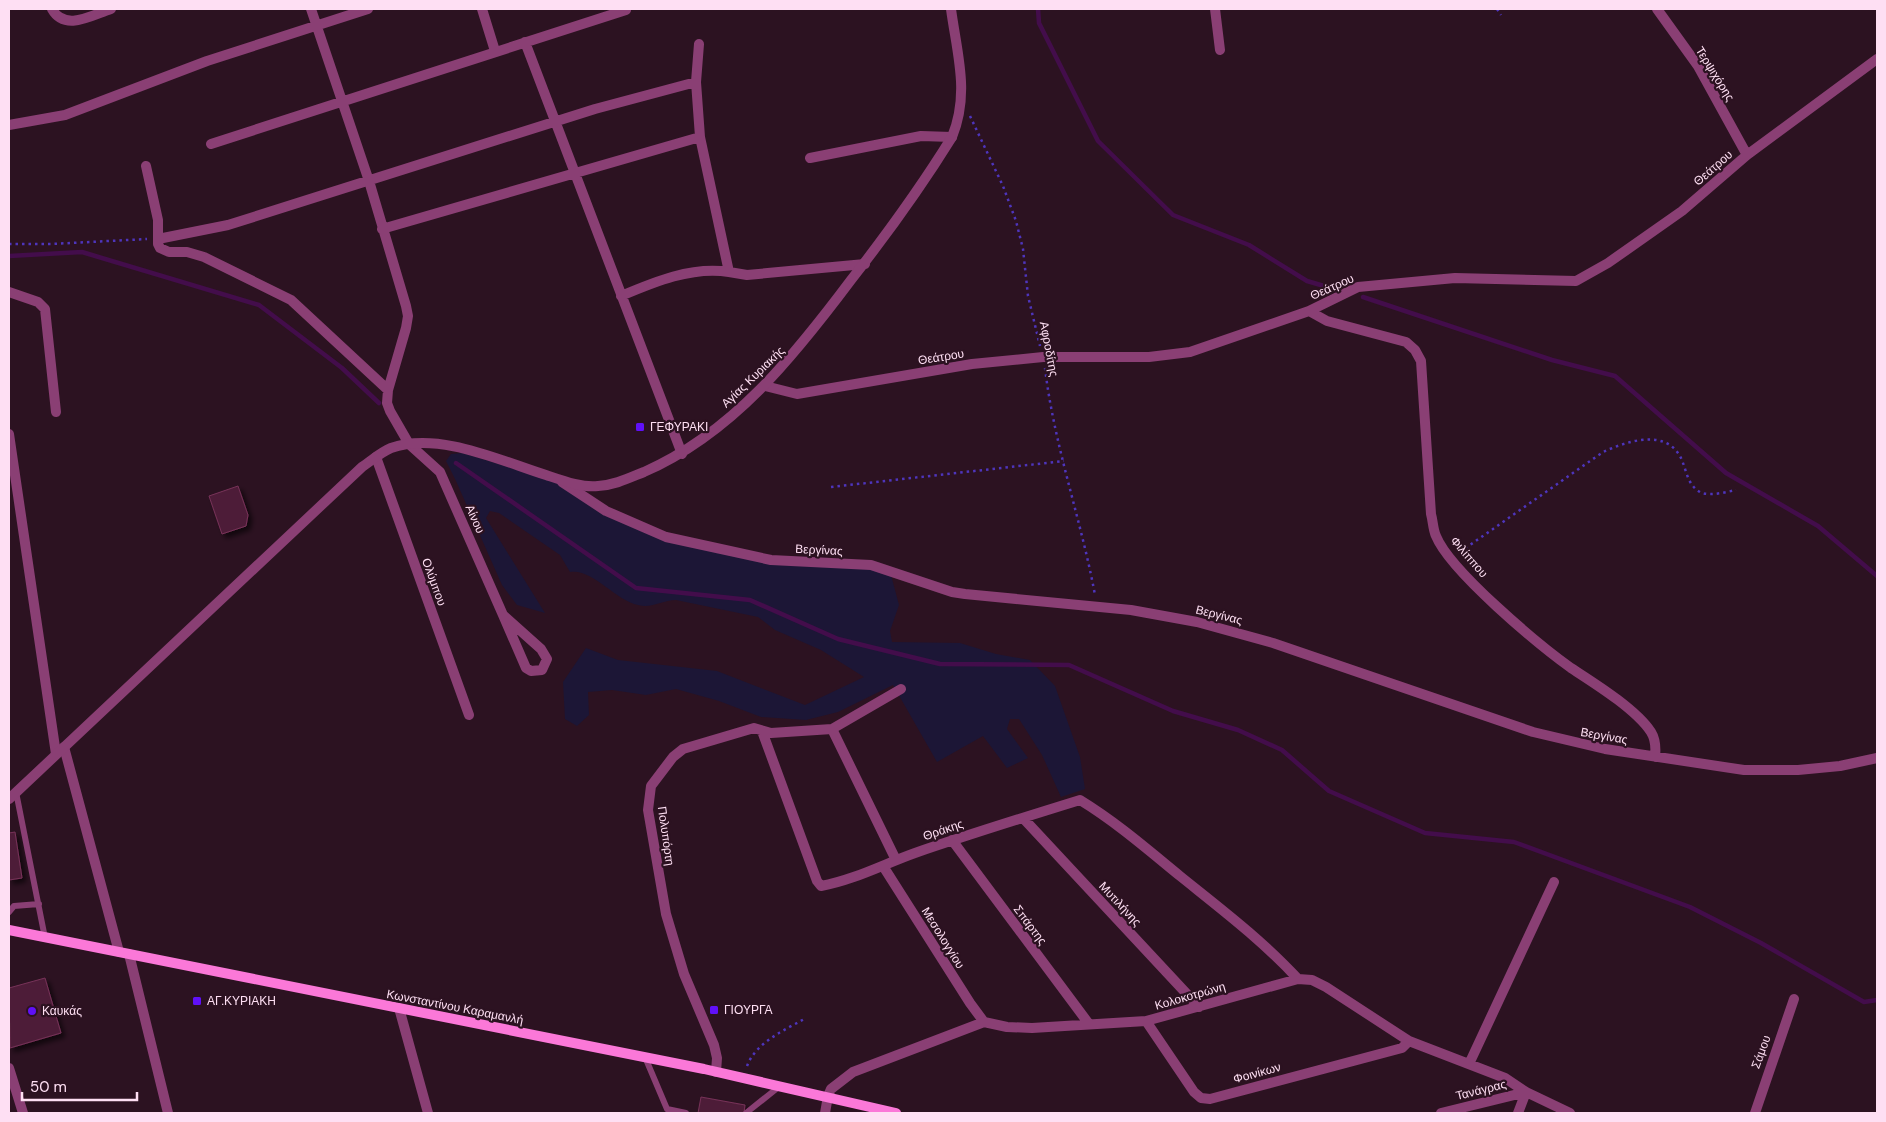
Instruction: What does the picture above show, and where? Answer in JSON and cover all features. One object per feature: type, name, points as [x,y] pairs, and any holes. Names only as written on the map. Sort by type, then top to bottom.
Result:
[{"type":"main road","name":"Κωνσταντίνου Καραμανλή","points":[[9,930],[716,1072],[896,1113]]},
{"type":"street","points":[[52,9],[62,19],[74,22],[111,9]]},
{"type":"street","points":[[146,166],[158,220],[158,244],[164,251],[187,252],[204,257],[291,300],[356,358],[388,390],[408,316],[403,293],[382,229],[369,181],[344,102],[311,9]]},
{"type":"street","points":[[9,125],[65,114],[207,61],[368,9]]},
{"type":"street","points":[[482,9],[495,51]]},
{"type":"street","name":"Αγίας Κυριακής","points":[[13,795],[317,509],[376,458],[390,449],[410,444],[432,442],[476,453],[558,480],[596,487],[616,484],[682,454],[694,446],[764,386],[804,342],[865,264],[952,137],[962,104],[963,93],[951,9]]},
{"type":"street","points":[[1215,9],[1220,50]]},
{"type":"street","name":"Τερψιχόρης","points":[[1657,9],[1698,66],[1748,155]]},
{"type":"street","points":[[211,144],[626,10]]},
{"type":"street","points":[[525,42],[682,454]]},
{"type":"street","points":[[699,44],[696,82],[700,136],[729,272]]},
{"type":"street","name":"Θεάτρου","points":[[764,386],[798,394],[972,364],[1043,357],[1149,357],[1190,352],[1309,311],[1358,287],[1455,278],[1576,281],[1608,263],[1682,211],[1748,155],[1877,59]]},
{"type":"street","points":[[158,239],[228,225],[555,123],[594,109],[696,82]]},
{"type":"street","points":[[382,229],[700,136]]},
{"type":"street","points":[[810,158],[921,136],[952,137]]},
{"type":"street","points":[[621,296],[678,275],[711,271],[748,275],[865,264]]},
{"type":"street","points":[[9,292],[38,302],[45,309],[56,412]]},
{"type":"street","name":"Φιλίππου","points":[[1309,311],[1327,322],[1406,342],[1415,350],[1420,361],[1431,514],[1436,536],[1466,576],[1551,654],[1606,692],[1644,724],[1654,738],[1655,757]]},
{"type":"street","name":"Αίνου","points":[[388,390],[387,402],[390,411],[410,444],[440,472],[526,668],[531,671],[542,670],[547,659],[541,649],[503,615]]},
{"type":"street","points":[[9,434],[60,751],[124,953],[168,1113]]},
{"type":"street","name":"Ολύμπου","points":[[376,458],[469,715]]},
{"type":"street","name":"Βεργίνας","points":[[558,480],[606,511],[666,538],[771,560],[871,565],[952,592],[965,594],[1097,606],[1168,615],[1234,631],[1533,732],[1572,743],[1744,770],[1798,770],[1840,766],[1877,758]]},
{"type":"street","name":"Πολυπόρτη","points":[[716,1072],[717,1058],[714,1045],[684,974],[666,914],[648,810],[649,796],[656,778],[673,757],[684,749],[754,728],[771,733],[832,729],[901,689]]},
{"type":"street","points":[[832,729],[896,860]]},
{"type":"street","name":"Θράκης","points":[[762,731],[817,881],[821,886],[883,866],[952,840],[1080,800],[1109,817],[1224,910],[1274,953],[1298,978]]},
{"type":"street","name":"Μυτιλήνης","points":[[1023,818],[1198,1007]]},
{"type":"street","name":"Σπάρτης","points":[[952,840],[1089,1024]]},
{"type":"street","name":"Μεσολογγίου","points":[[883,866],[984,1022]]},
{"type":"street","points":[[1469,1064],[1554,882]]},
{"type":"street","points":[[1298,978],[1312,980],[1326,987],[1409,1041],[1506,1078],[1526,1092],[1570,1113]]},
{"type":"street","name":"Κολοκοτρώνη","points":[[984,1022],[1007,1027],[1032,1028],[1146,1021],[1298,978]]},
{"type":"street","name":"Σάμου","points":[[1754,1113],[1794,999]]},
{"type":"street","points":[[399,1008],[428,1113]]},
{"type":"street","name":"Φοινίκων","points":[[1146,1021],[1194,1092],[1201,1098],[1210,1098],[1402,1048],[1409,1041]]},
{"type":"street","points":[[825,1113],[831,1089],[853,1072],[984,1022]]},
{"type":"street","points":[[9,1068],[22,1113]]},
{"type":"street","points":[[1518,1113],[1526,1092]]},
{"type":"street","name":"Τανάγρας","points":[[1442,1113],[1526,1092]]},
{"type":"lane","points":[[13,795],[39,904],[45,938]]},
{"type":"lane","points":[[9,912],[14,906],[39,904]]},
{"type":"lane","points":[[645,1058],[667,1109],[686,1113]]},
{"type":"lane","points":[[746,1113],[780,1086]]},
{"type":"path","points":[[1497,9],[1501,15]]},
{"type":"path","name":"Αφροδίτης","points":[[962,104],[972,119],[1003,186],[1016,221],[1023,249],[1028,296],[1043,357],[1048,400],[1088,557],[1097,606]]},
{"type":"path","points":[[9,244],[158,239]]},
{"type":"path","points":[[1451,558],[1603,452],[1621,444],[1644,440],[1662,440],[1676,450],[1690,483],[1695,488],[1704,493],[1718,494],[1736,490]]},
{"type":"path","points":[[832,486],[1064,461]]},
{"type":"path","points":[[745,1078],[751,1057],[759,1048],[806,1018]]},
{"type":"shaded area","points":[[463,453],[557,482],[606,514],[731,556],[871,568],[891,575],[899,605],[890,631],[892,642],[960,643],[996,654],[1030,660],[1055,686],[1080,757],[1085,789],[1061,797],[1042,755],[1019,719],[1010,719],[1007,729],[1028,758],[1007,768],[983,736],[937,762],[893,685],[838,712],[806,720],[761,717],[719,701],[676,689],[646,695],[612,690],[588,692],[589,715],[577,726],[565,719],[563,682],[586,648],[618,660],[717,671],[805,705],[864,677],[821,650],[775,630],[758,617],[676,600],[648,606],[629,602],[595,579],[578,572],[570,572],[560,555],[499,513],[490,511],[486,518],[545,613],[517,605],[502,585],[446,461],[451,454]]},
{"type":"building","points":[[238,486],[248,515],[246,526],[222,534],[209,496]]},
{"type":"building","points":[[15,832],[22,878],[9,880],[9,833]]},
{"type":"building","name":"Καυκάς","points":[[45,978],[61,1033],[10,1048],[9,988]]},
{"type":"building","points":[[701,1097],[745,1105],[744,1113],[698,1113]]},
{"type":"waterway","points":[[1038,9],[1039,23],[1098,141],[1173,215],[1249,245],[1307,281],[1331,288]]},
{"type":"waterway","points":[[9,256],[82,252],[259,305],[342,368],[379,403]]},
{"type":"waterway","points":[[1363,297],[1552,360],[1615,376],[1726,473],[1818,526],[1877,576]]},
{"type":"waterway","points":[[456,463],[636,588],[750,600],[838,639],[940,664],[1069,665],[1173,711],[1238,730],[1282,750],[1329,791],[1425,833],[1514,842],[1690,907],[1761,943],[1864,1002],[1877,1000]]},
{"type":"place","name":"ΓΕΦΥΡΑΚΙ","points":[[640,427]]},
{"type":"place","name":"ΑΓ.ΚΥΡΙΑΚΗ","points":[[197,1001]]},
{"type":"place","name":"ΓΙΟΥΡΓΑ","points":[[714,1010]]},
{"type":"place","name":"Καυκάς","points":[[32,1011]]}]
